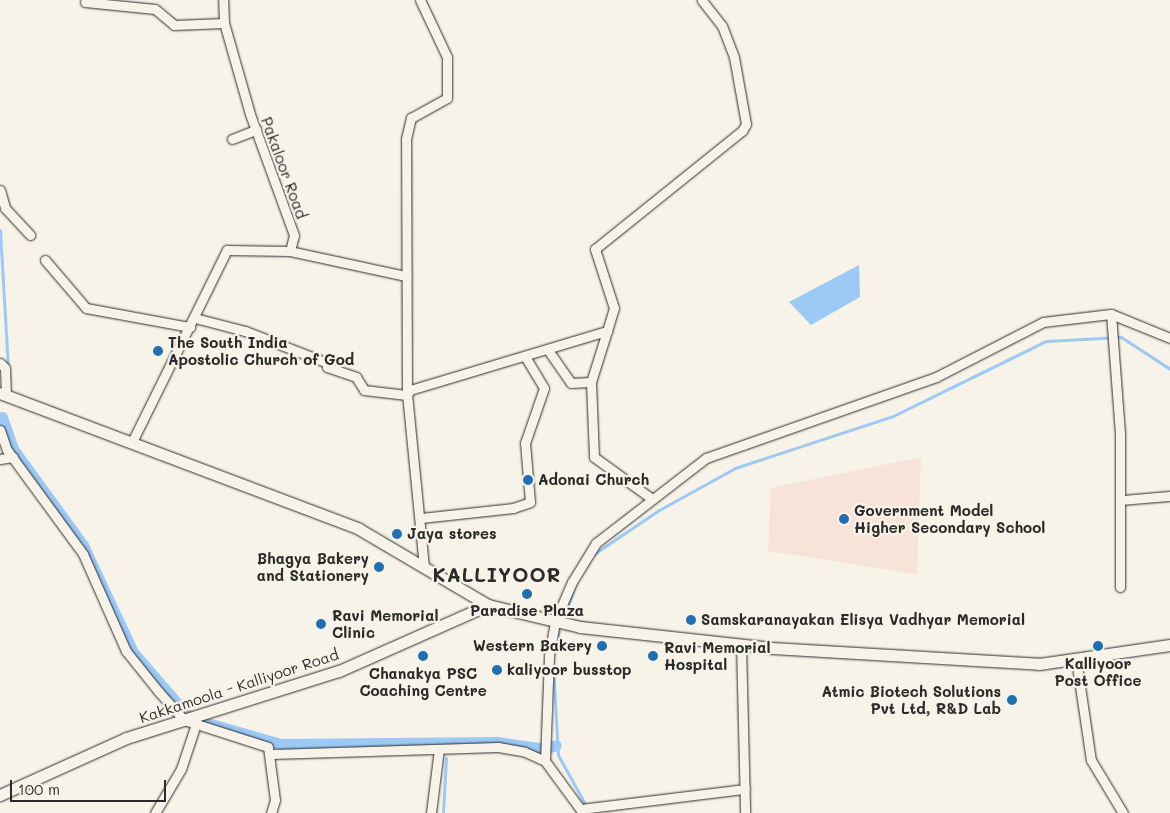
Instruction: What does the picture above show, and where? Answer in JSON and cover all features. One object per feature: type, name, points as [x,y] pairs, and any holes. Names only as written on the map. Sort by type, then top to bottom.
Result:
[{"type":"main road","points":[[3,394],[342,522],[488,605],[555,620],[741,644],[1039,664],[1170,645]]},
{"type":"main road","name":"Kakkamoola - Kalliyoor Road","points":[[0,795],[126,738],[190,722],[339,670],[488,605]]},
{"type":"street","name":"Pakaloor Road","points":[[223,0],[224,23],[256,130],[294,235],[290,251]]},
{"type":"street","points":[[420,0],[447,57],[447,98],[411,118],[406,139],[406,395],[421,518],[424,567]]},
{"type":"street","points":[[652,499],[594,457],[591,382],[614,308],[596,249],[742,131],[746,124],[734,57],[722,26],[702,0]]},
{"type":"street","points":[[85,2],[155,9],[174,25],[224,23]]},
{"type":"street","points":[[232,139],[256,130]]},
{"type":"street","points":[[0,190],[5,208],[30,235]]},
{"type":"street","points":[[132,442],[228,250],[290,251],[406,276]]},
{"type":"street","points":[[45,260],[86,308],[190,327]]},
{"type":"street","points":[[1111,314],[1122,500],[1120,587]]},
{"type":"street","points":[[545,761],[545,693],[555,620],[596,543],[706,458],[936,377],[1043,322],[1111,314],[1170,338]]},
{"type":"street","points":[[194,318],[245,331],[330,364],[327,367],[356,377],[364,390],[406,395]]},
{"type":"street","points":[[406,395],[410,390],[548,350],[607,330]]},
{"type":"street","points":[[548,350],[571,384],[591,382]]},
{"type":"street","points":[[421,518],[514,508],[530,502],[525,443],[544,388],[525,356]]},
{"type":"street","points":[[0,364],[5,368],[3,394]]},
{"type":"street","points":[[0,430],[13,457],[83,554],[126,651],[190,722],[268,748],[272,754],[275,800],[271,813]]},
{"type":"street","points":[[0,459],[13,457]]},
{"type":"street","points":[[1122,500],[1170,496]]},
{"type":"street","points":[[741,644],[745,813]]},
{"type":"street","points":[[1076,659],[1091,760],[1123,813]]},
{"type":"street","points":[[156,813],[181,769],[190,722]]},
{"type":"street","points":[[272,754],[498,747],[545,761],[582,810],[594,806],[745,789]]},
{"type":"street","points":[[431,813],[439,749]]},
{"type":"shaded area","name":"Government Model Higher Secondary School","points":[[921,457],[917,574],[768,551],[771,488]]},
{"type":"water","points":[[859,265],[860,297],[811,325],[789,302]]},
{"type":"waterway","points":[[0,230],[8,369]]},
{"type":"waterway","points":[[591,556],[659,510],[735,468],[893,416],[1046,341],[1121,337],[1170,369]]},
{"type":"waterway","points":[[2,417],[13,449],[83,545],[133,652],[188,716]]},
{"type":"waterway","points":[[565,614],[576,582]]},
{"type":"waterway","points":[[556,640],[559,631]]},
{"type":"waterway","points":[[553,666],[558,755],[590,813]]},
{"type":"waterway","points":[[193,719],[281,744],[497,742],[540,748]]},
{"type":"waterway","points":[[550,747],[556,745]]},
{"type":"waterway","points":[[443,813],[446,758]]},
{"type":"place","name":"The South India Apostolic Church of God","points":[[158,351]]},
{"type":"place","name":"Adonai Church","points":[[528,480]]},
{"type":"place","name":"Government Model Higher Secondary School","points":[[844,519]]},
{"type":"place","name":"Jaya stores","points":[[397,534]]},
{"type":"place","name":"Bhagya Bakery and Stationery","points":[[379,567]]},
{"type":"place","name":"Paradise Plaza","points":[[527,594]]},
{"type":"place","name":"Samskaranayakan Elisya Vadhyar Memorial","points":[[691,620]]},
{"type":"place","name":"Ravi Memorial Clinic","points":[[321,624]]},
{"type":"place","name":"Western Bakery","points":[[602,646]]},
{"type":"place","name":"Kalliyoor Post Office","points":[[1098,646]]},
{"type":"place","name":"Chanakya PSC Coaching Centre","points":[[423,656]]},
{"type":"place","name":"Ravi Memorial Hospital","points":[[653,656]]},
{"type":"place","name":"kaliyoor busstop","points":[[497,670]]},
{"type":"place","name":"Atmic Biotech Solutions Pvt Ltd, R&D Lab","points":[[1012,700]]},
{"type":"district","name":"KALLIYOOR","points":[[497,574]]}]
